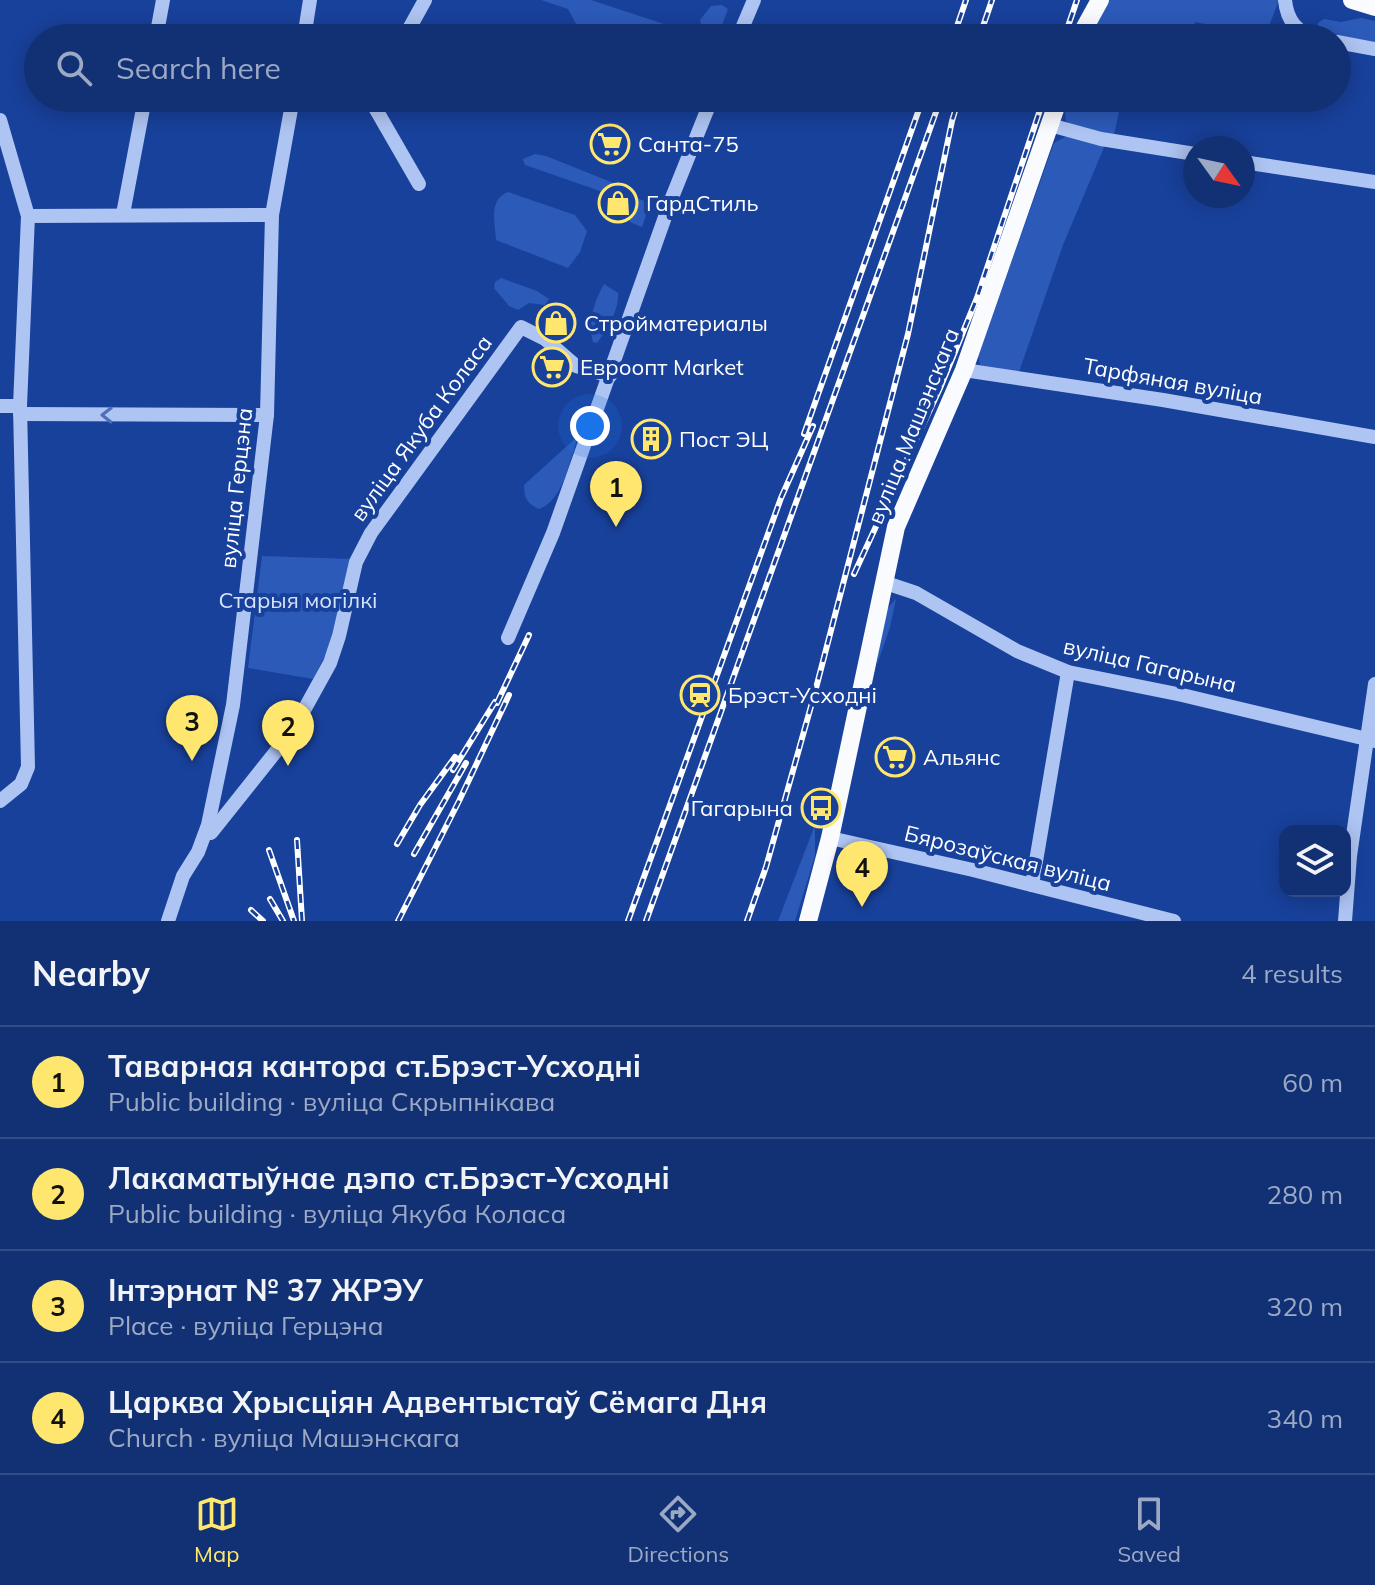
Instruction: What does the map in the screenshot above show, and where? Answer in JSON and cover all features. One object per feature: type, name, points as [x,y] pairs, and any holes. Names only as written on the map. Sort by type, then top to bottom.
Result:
[{"type":"main road","points":[[1087,24],[1100,0]]},
{"type":"main road","points":[[1352,0],[1375,7]]},
{"type":"main road","name":"вуліца Машэнскага","points":[[808,921],[830,838],[896,527],[964,370],[1054,112]]},
{"type":"street","points":[[159,24],[163,0]]},
{"type":"street","points":[[306,24],[310,0]]},
{"type":"street","points":[[412,24],[425,0]]},
{"type":"street","points":[[744,24],[754,0]]},
{"type":"street","points":[[1285,0],[1286,12],[1293,24]]},
{"type":"street","points":[[1351,45],[1375,49]]},
{"type":"street","points":[[123,214],[142,112]]},
{"type":"street","name":"вуліца Герцэна","points":[[168,921],[183,876],[198,852],[210,816],[233,705],[267,415],[272,215],[290,112]]},
{"type":"street","points":[[377,112],[419,184]]},
{"type":"street","points":[[508,638],[553,533],[676,186],[706,112]]},
{"type":"street","points":[[0,120],[28,216],[20,410],[28,767],[21,784],[0,801]]},
{"type":"street","points":[[1050,125],[1101,139],[1183,152]]},
{"type":"street","points":[[1255,164],[1375,182]]},
{"type":"street","points":[[28,216],[272,215]]},
{"type":"street","name":"вуліца Якуба Коласа","points":[[198,852],[221,817],[293,730],[330,663],[356,562],[384,511],[521,327],[545,339],[576,366],[610,376]]},
{"type":"street","name":"Тарфяная вуліца","points":[[964,370],[1163,400],[1375,437]]},
{"type":"street","points":[[0,406],[20,410],[267,415]]},
{"type":"street","name":"вуліца Гагарына","points":[[883,582],[916,593],[1017,651],[1068,672],[1182,695],[1370,740]]},
{"type":"street","points":[[1032,885],[1068,672]]},
{"type":"street","points":[[1345,921],[1350,856],[1370,740],[1375,684]]},
{"type":"street","name":"Бярозаўская вуліца","points":[[830,838],[1174,921]]},
{"type":"green space","points":[[541,0],[591,0],[664,24],[576,24],[568,9]]},
{"type":"green space","points":[[1108,0],[1279,0],[1270,24],[1094,24]]},
{"type":"green space","points":[[722,5],[728,9],[722,24],[701,24],[700,20],[711,6]]},
{"type":"green space","points":[[1361,18],[1375,21],[1375,45],[1351,41],[1351,24],[1318,24],[1324,19],[1341,22]]},
{"type":"green space","points":[[1065,112],[1119,112],[1114,135],[1071,125],[1066,121]]},
{"type":"green space","points":[[1067,136],[1105,145],[1063,245],[1019,372],[980,365],[978,356],[1054,143]]},
{"type":"green space","points":[[535,154],[626,188],[636,198],[650,203],[642,227],[630,222],[623,199],[525,165],[523,159]]},
{"type":"green space","points":[[508,192],[575,215],[587,231],[580,252],[568,268],[496,240],[495,206]]},
{"type":"green space","points":[[501,278],[537,291],[549,299],[545,305],[529,303],[518,310],[509,306],[494,288],[495,282]]},
{"type":"green space","points":[[604,284],[618,293],[618,300],[612,320],[597,343],[593,342],[591,335],[591,320]]},
{"type":"green space","points":[[578,436],[569,467],[555,497],[539,509],[535,507],[527,500],[524,485]]},
{"type":"green space","name":"Старыя могілкі","points":[[262,556],[352,559],[328,650],[313,679],[248,668]]},
{"type":"green space","points":[[896,599],[890,627],[877,665],[883,620]]},
{"type":"green space","points":[[815,825],[815,856],[795,921],[778,921]]},
{"type":"railway","points":[[958,24],[966,0]]},
{"type":"railway","points":[[984,24],[992,0]]},
{"type":"railway","points":[[1069,24],[1077,0]]},
{"type":"railway","points":[[804,434],[918,112]]},
{"type":"railway","points":[[646,921],[936,112]]},
{"type":"railway","points":[[747,921],[766,867],[815,692],[908,334],[955,112]]},
{"type":"railway","points":[[854,574],[940,388],[977,298],[1039,112]]},
{"type":"railway","points":[[628,921],[781,498],[813,426]]},
{"type":"railway","points":[[497,703],[529,635]]},
{"type":"railway","points":[[398,921],[509,695]]},
{"type":"railway","points":[[453,770],[495,702]]},
{"type":"railway","points":[[397,844],[420,805],[455,757]]},
{"type":"railway","points":[[414,854],[466,763]]},
{"type":"railway","points":[[297,840],[302,921]]},
{"type":"railway","points":[[269,850],[294,921]]},
{"type":"railway","points":[[270,899],[283,921]]},
{"type":"railway","points":[[251,910],[263,921]]},
{"type":"place","name":"Санта-75","points":[[610,144]]},
{"type":"place","name":"ГардСтиль","points":[[618,203]]},
{"type":"place","name":"Стройматериалы","points":[[556,323]]},
{"type":"place","name":"Евроопт Market","points":[[552,367]]},
{"type":"place","name":"Пост ЭЦ","points":[[651,439]]},
{"type":"place","name":"Таварная кантора ст.Брэст-Усходні","points":[[616,527]]},
{"type":"place","name":"Брэст-Усходні","points":[[700,695]]},
{"type":"place","name":"Альянс","points":[[895,757]]},
{"type":"place","name":"Інтэрнат № 37 ЖРЭУ","points":[[192,761]]},
{"type":"place","name":"Лакаматыўнае дэпо ст.Брэст-Усходні","points":[[288,766]]},
{"type":"place","name":"Гагарына","points":[[821,808]]},
{"type":"place","name":"Царква Хрысціян Адвентыстаў Сёмага Дня","points":[[862,907]]}]
